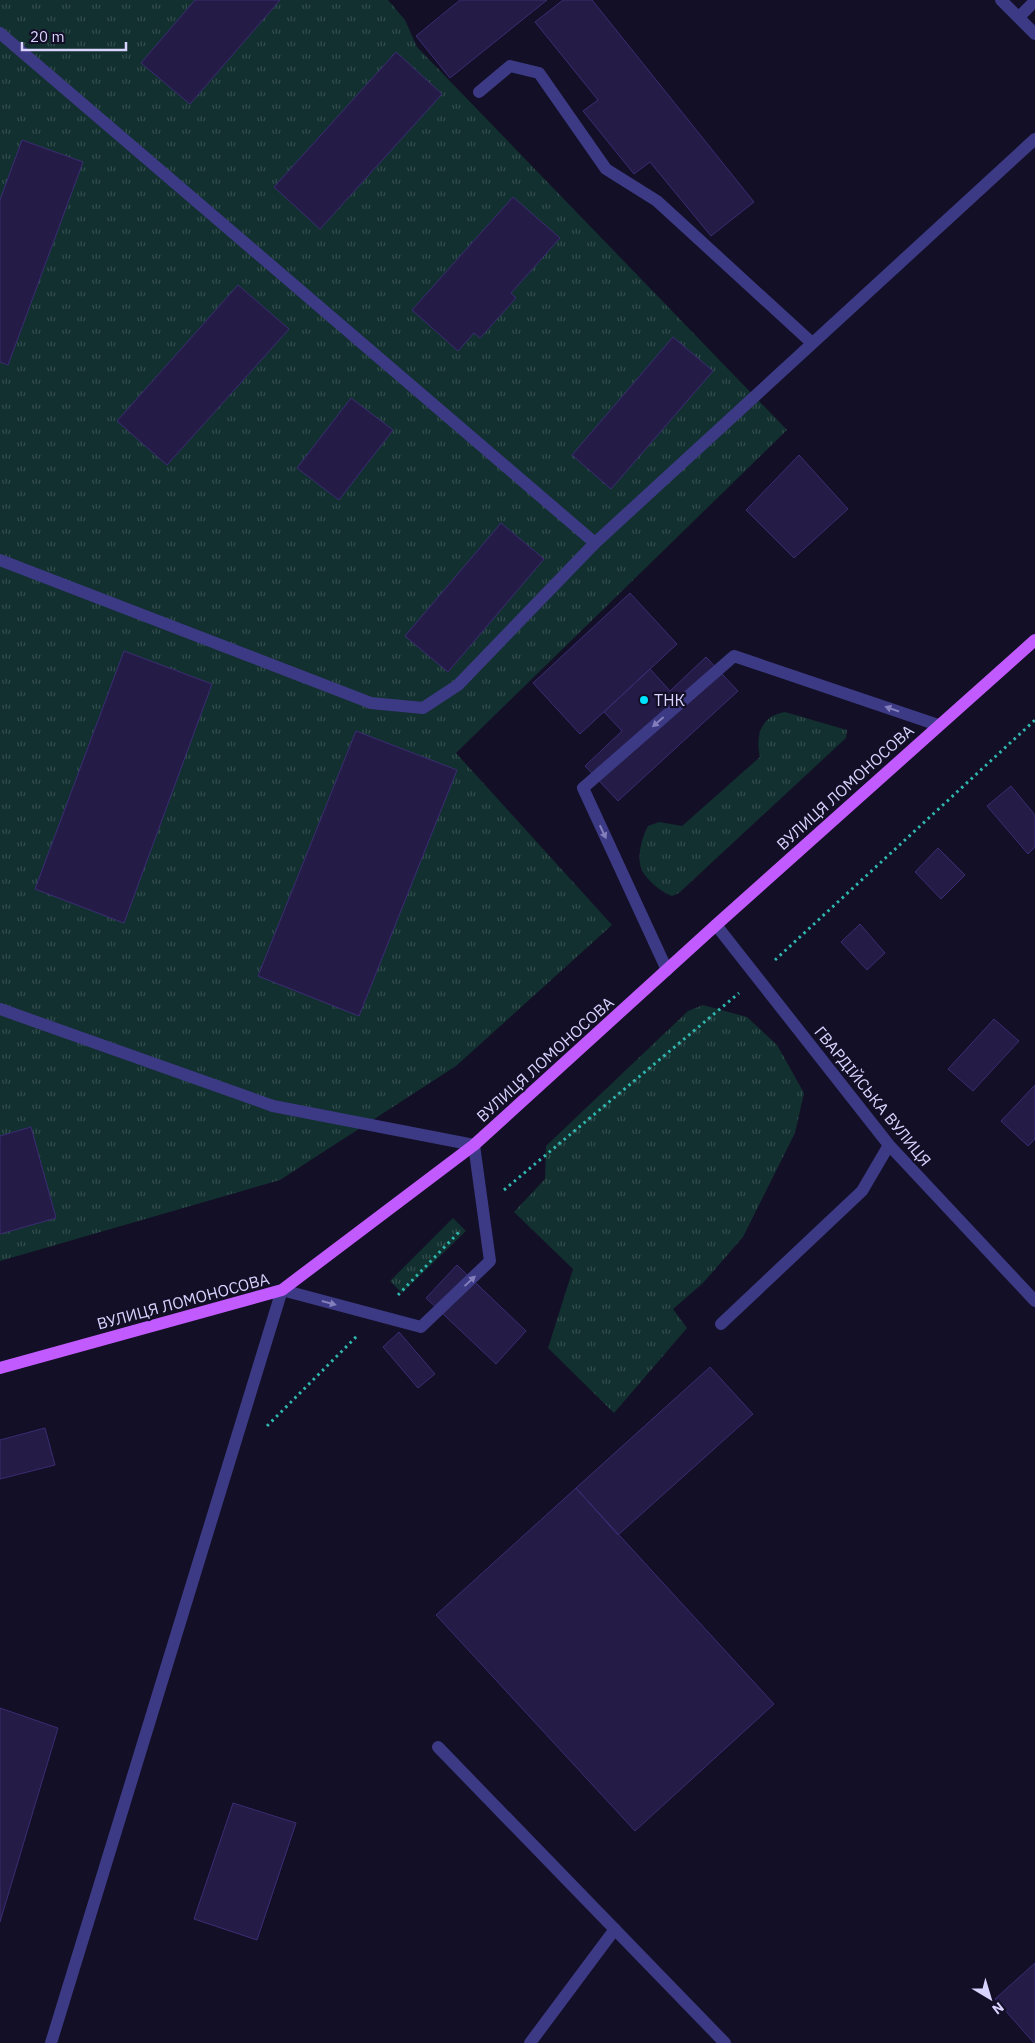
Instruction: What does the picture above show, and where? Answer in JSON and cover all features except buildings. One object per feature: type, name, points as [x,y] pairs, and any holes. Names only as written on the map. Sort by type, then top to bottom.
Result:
[{"type":"main road","name":"ВУЛИЦЯ ЛОМОНОСОВА","points":[[0,1368],[282,1290],[474,1145],[938,725],[1035,640]]},
{"type":"street","points":[[1001,0],[1035,34]]},
{"type":"street","points":[[1019,17],[1035,1]]},
{"type":"street","points":[[0,33],[595,543]]},
{"type":"street","points":[[479,92],[510,66],[540,74],[606,169],[657,200],[812,343]]},
{"type":"street","points":[[0,560],[372,703],[423,708],[458,685],[595,543],[1035,139]]},
{"type":"street","points":[[667,970],[583,788],[734,656],[938,725]]},
{"type":"street","name":"ГВАРДІЙСЬКА ВУЛИЦЯ","points":[[716,925],[889,1145],[1035,1301]]},
{"type":"street","points":[[0,1009],[273,1106],[474,1145],[490,1261],[420,1328],[282,1290],[51,2043]]},
{"type":"street","points":[[721,1324],[862,1191],[889,1145]]},
{"type":"street","points":[[438,1747],[725,2043]]},
{"type":"street","points":[[530,2043],[615,1930]]},
{"type":"path","points":[[757,977],[1035,720]]},
{"type":"green space","points":[[0,0],[388,0],[405,20],[417,47],[787,430],[456,753],[612,925],[456,1066],[280,1180],[0,1261]]},
{"type":"green space","points":[[785,712],[847,730],[846,738],[679,893],[672,896],[659,888],[649,880],[643,872],[640,863],[641,846],[648,826],[659,822],[682,826],[760,757],[759,734],[765,722],[777,714]]},
{"type":"green space","points":[[703,1005],[747,1017],[777,1045],[804,1093],[795,1133],[743,1237],[703,1283],[673,1309],[687,1328],[614,1413],[548,1348],[573,1269],[514,1212],[545,1179],[546,1146],[688,1011]]},
{"type":"green space","points":[[453,1218],[466,1231],[402,1293],[390,1281]]},
{"type":"place","name":"ТНК","points":[[644,700]]}]
